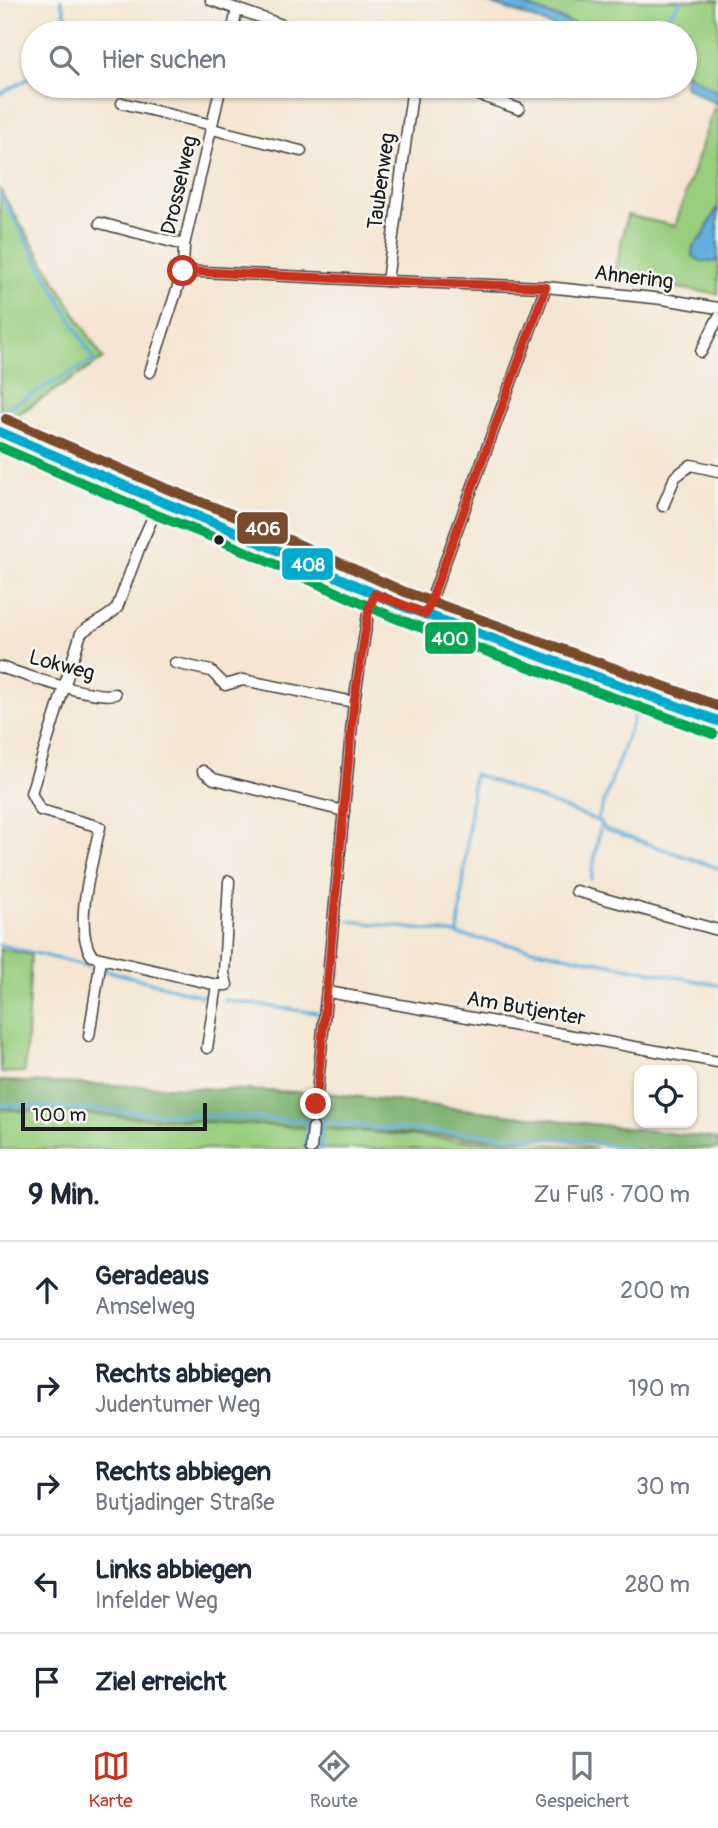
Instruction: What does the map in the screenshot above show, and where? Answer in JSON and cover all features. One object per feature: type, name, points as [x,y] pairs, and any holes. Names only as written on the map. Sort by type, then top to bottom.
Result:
[{"type":"main road","points":[[0,432],[375,594],[718,721]]},
{"type":"street","points":[[211,0],[271,21]]},
{"type":"street","points":[[234,21],[237,9]]},
{"type":"street","name":"Drosselweg","points":[[150,372],[183,271],[184,245],[218,98]]},
{"type":"street","name":"Taubenweg","points":[[387,281],[411,98]]},
{"type":"street","points":[[488,98],[519,109]]},
{"type":"street","points":[[122,103],[302,151]]},
{"type":"street","points":[[100,223],[184,245]]},
{"type":"street","name":"Ahnering","points":[[183,271],[546,287],[663,299],[718,308]]},
{"type":"street","points":[[426,614],[546,287]]},
{"type":"street","points":[[701,352],[718,318]]},
{"type":"street","points":[[663,506],[675,477],[691,465],[718,471]]},
{"type":"street","points":[[160,501],[117,608],[81,633],[31,793],[40,810],[100,827],[83,913],[86,948],[92,956],[222,985]]},
{"type":"street","points":[[316,1104],[354,702],[369,608],[375,594]]},
{"type":"street","points":[[175,663],[211,671],[225,685],[243,680],[354,702]]},
{"type":"street","name":"Lokweg","points":[[0,667],[106,696],[115,694]]},
{"type":"street","points":[[203,771],[214,779],[344,811]]},
{"type":"street","points":[[207,1048],[224,973],[229,881]]},
{"type":"street","points":[[576,891],[718,930]]},
{"type":"street","points":[[89,1036],[101,959]]},
{"type":"street","name":"Am Butjenter","points":[[328,992],[718,1062]]},
{"type":"street","points":[[311,1149],[313,1128]]},
{"type":"green space","points":[[511,0],[718,0],[718,92],[697,80],[697,21],[566,21]]},
{"type":"green space","points":[[714,108],[718,110],[718,206],[703,236],[693,246],[701,261],[715,262],[718,258],[718,294],[614,279],[627,215],[675,226]]},
{"type":"green space","points":[[0,190],[103,359],[12,418],[0,413]]},
{"type":"green space","points":[[0,949],[31,955],[25,1072],[1,1073]]},
{"type":"green space","points":[[0,1081],[326,1093],[711,1138],[718,1140],[718,1149],[633,1149],[553,1139],[511,1140],[0,1109]]},
{"type":"green space","points":[[0,1109],[329,1128],[454,1140],[597,1149],[0,1149]]},
{"type":"water","points":[[480,0],[511,0],[566,21],[539,21]]},
{"type":"water","points":[[697,80],[718,92],[718,105],[697,93]]},
{"type":"water","points":[[718,206],[718,258],[715,262],[701,261],[692,256],[693,246],[703,236]]},
{"type":"waterway","points":[[61,0],[67,21]]},
{"type":"waterway","points":[[664,21],[682,0]]},
{"type":"waterway","points":[[0,94],[21,83]]},
{"type":"waterway","points":[[0,194],[94,360],[0,412]]},
{"type":"waterway","points":[[597,821],[636,712]]},
{"type":"waterway","points":[[350,921],[458,934],[474,774],[601,822],[605,829],[718,868]]},
{"type":"waterway","points":[[591,879],[601,822]]},
{"type":"waterway","points":[[459,935],[718,985]]},
{"type":"waterway","points":[[338,978],[342,936]]},
{"type":"waterway","points":[[0,945],[88,966]]},
{"type":"waterway","points":[[105,970],[202,996]]},
{"type":"waterway","points":[[224,1000],[317,1013]]},
{"type":"waterway","points":[[0,1105],[308,1121],[305,1149]]},
{"type":"waterway","points":[[320,1149],[322,1122],[577,1140],[631,1149]]},
{"type":"transit line","name":"406","points":[[6,419],[231,514],[405,592],[718,706]]},
{"type":"transit line","name":"408","points":[[0,432],[225,527],[400,605],[718,721]]},
{"type":"transit line","name":"400","points":[[0,447],[395,618],[713,734]]},
{"type":"route","points":[[183,271],[546,287],[426,614],[375,594],[369,608],[354,702],[316,1104]]}]
